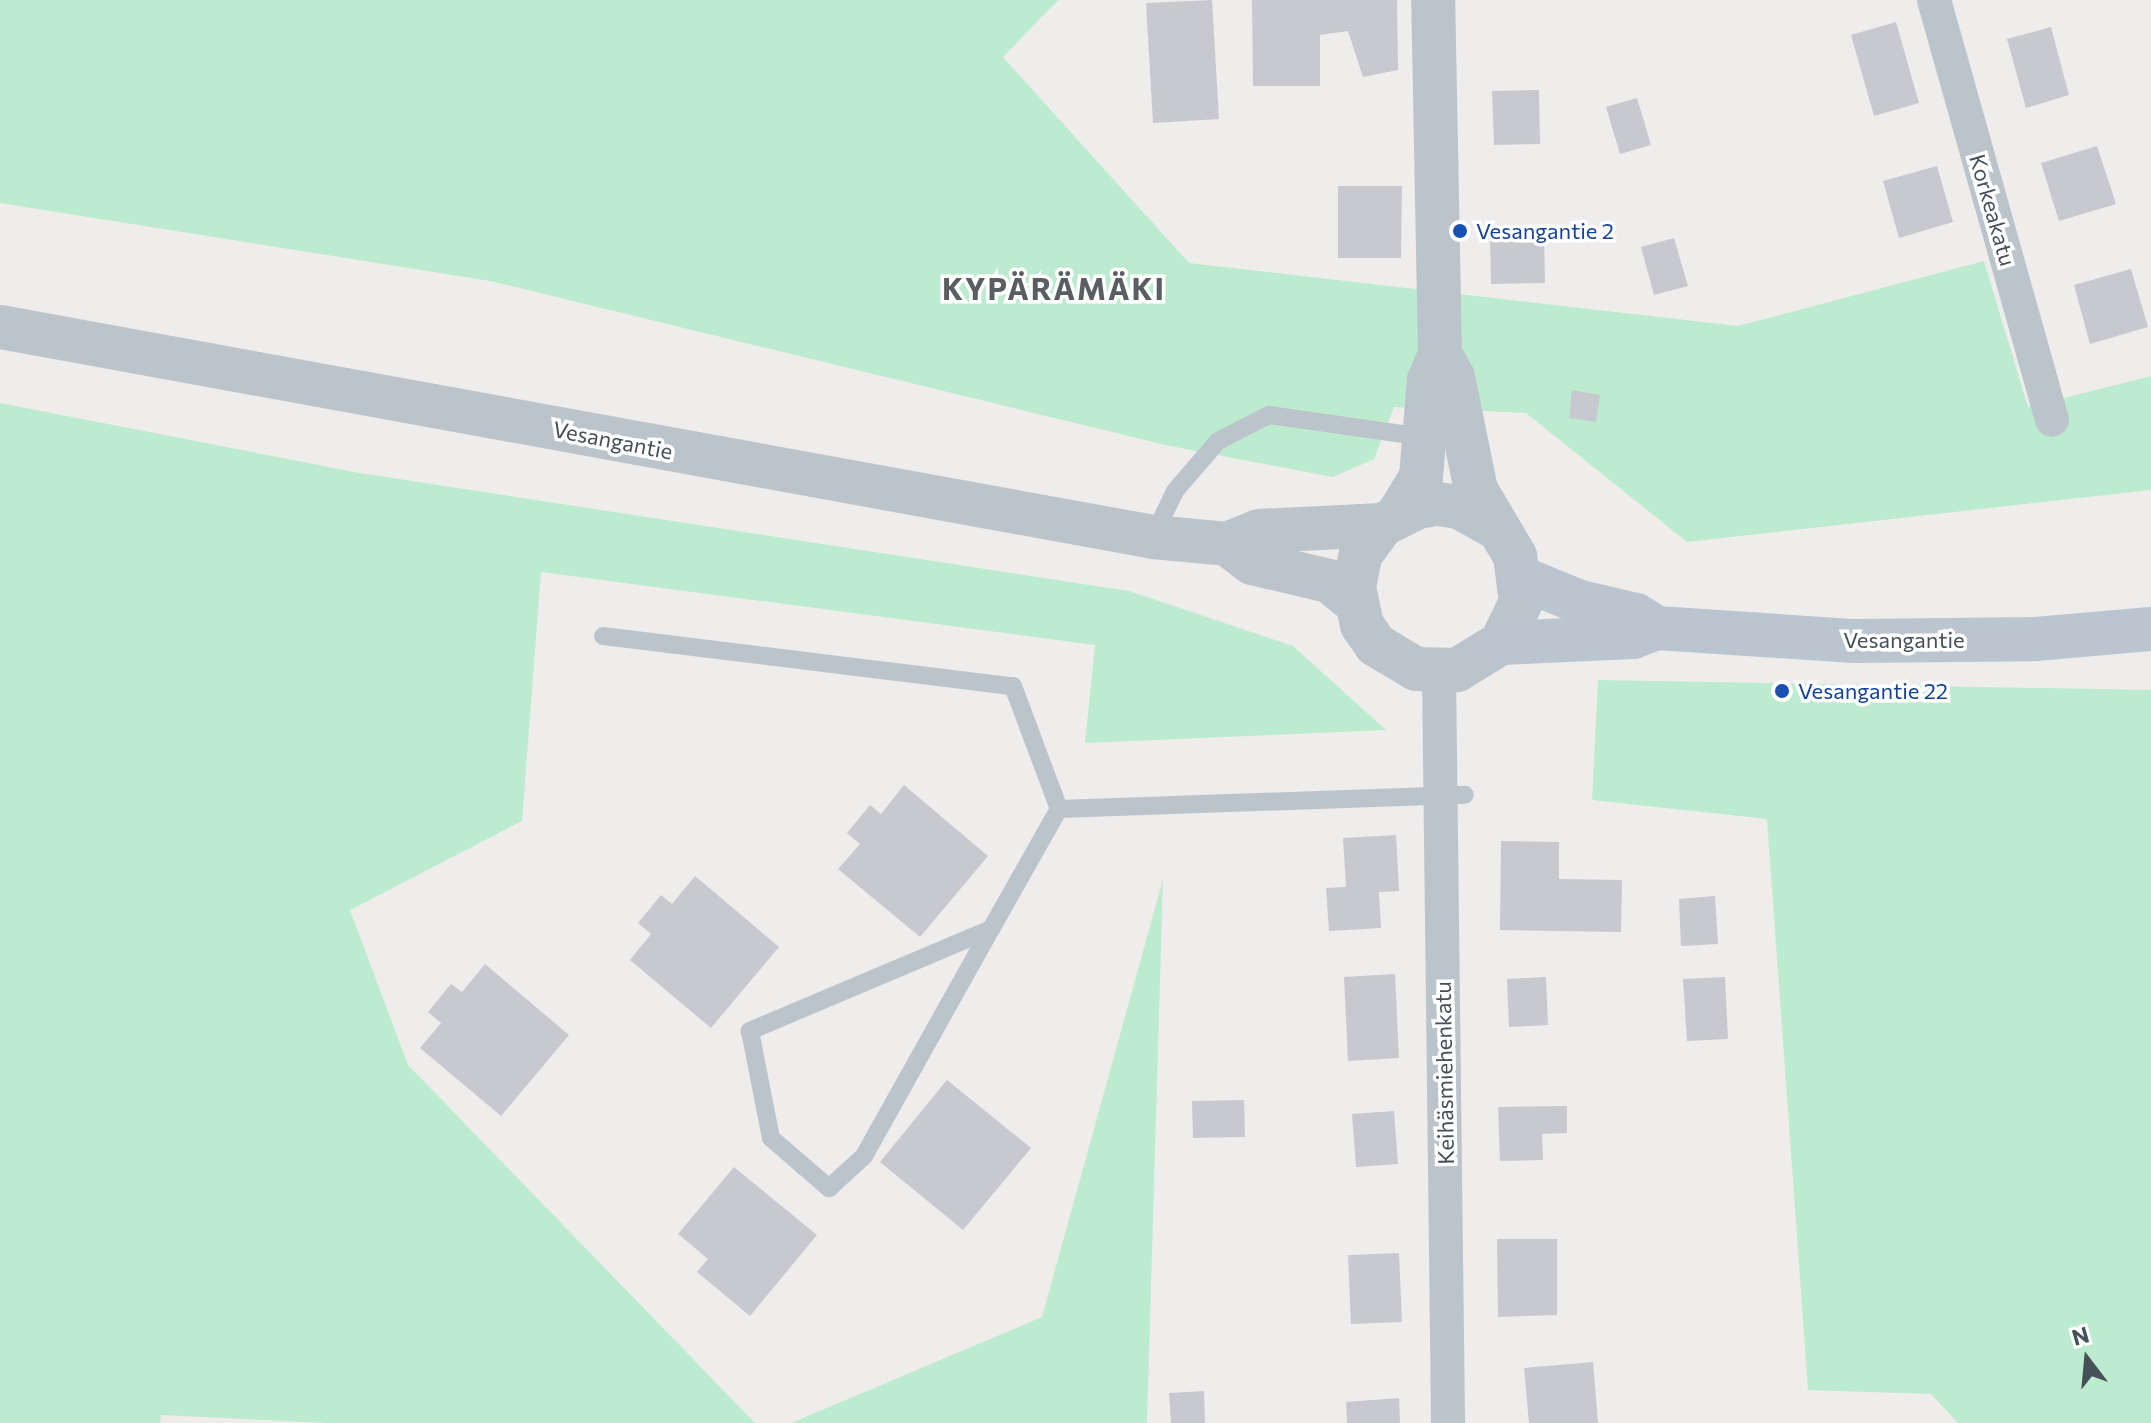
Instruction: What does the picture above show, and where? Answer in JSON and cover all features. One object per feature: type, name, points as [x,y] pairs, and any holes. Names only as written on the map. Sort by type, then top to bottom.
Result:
[{"type":"main road","name":"Vesangantie","points":[[1521,578],[1580,602],[1636,615],[1657,628]]},
{"type":"main road","name":"Vesangantie","points":[[1501,643],[1633,637],[1657,628],[1855,641],[2036,639],[2151,629]]},
{"type":"street","points":[[1433,0],[1440,354],[1429,380],[1421,477],[1361,554],[1355,602],[1376,645],[1416,669],[1439,672],[1475,663],[1501,643],[1514,623],[1521,578],[1515,556],[1495,527],[1476,490],[1453,377],[1440,354]]},
{"type":"street","name":"Korkeakatu","points":[[1934,0],[2052,420]]},
{"type":"street","name":"Vesangantie","points":[[0,327],[1153,537],[1227,544],[1259,531],[1390,520]]},
{"type":"street","points":[[1390,520],[1438,504],[1469,511],[1495,527]]},
{"type":"street","name":"Vesangantie","points":[[1227,544],[1252,563],[1329,581],[1355,602]]},
{"type":"street","name":"Keihäsmiehenkatu","points":[[1439,672],[1453,794],[1448,1423]]},
{"type":"lane","points":[[1153,537],[1175,491],[1218,441],[1269,415],[1424,437]]},
{"type":"lane","points":[[603,636],[1013,686],[1059,809]]},
{"type":"lane","points":[[1059,809],[1453,794]]},
{"type":"lane","points":[[991,929],[750,1031],[771,1138],[829,1188],[864,1156],[1059,809]]},
{"type":"green space","points":[[0,0],[1058,0],[1003,57],[1189,263],[1738,326],[1984,261],[2028,407],[2151,376],[2151,490],[1687,542],[1526,413],[1394,407],[1374,459],[1333,477],[1170,446],[490,281],[0,203]]},
{"type":"green space","points":[[0,403],[360,473],[1129,591],[1293,646],[1386,730],[1085,743],[1095,645],[541,572],[522,821],[350,910],[408,1065],[755,1423],[327,1423],[161,1415],[160,1423],[0,1423]]},
{"type":"green space","points":[[1598,680],[2151,690],[2151,1423],[1958,1423],[1931,1394],[1808,1390],[1767,819],[1592,800]]},
{"type":"green space","points":[[1163,879],[1147,1423],[791,1423],[1042,1317]]},
{"type":"building","points":[[1212,0],[1219,119],[1153,123],[1146,3]]},
{"type":"building","points":[[1252,0],[1397,0],[1398,70],[1363,77],[1348,31],[1320,35],[1320,86],[1253,86]]},
{"type":"building","points":[[1896,22],[1919,103],[1874,116],[1851,35]]},
{"type":"building","points":[[2051,27],[2069,95],[2026,108],[2007,39]]},
{"type":"building","points":[[1539,90],[1540,144],[1494,145],[1492,91]]},
{"type":"building","points":[[1637,98],[1651,145],[1620,154],[1606,107]]},
{"type":"building","points":[[2097,146],[2116,204],[2059,221],[2041,163]]},
{"type":"building","points":[[1937,166],[1953,222],[1899,238],[1883,181]]},
{"type":"building","points":[[1338,186],[1402,186],[1401,258],[1338,258]]},
{"type":"building","points":[[1544,231],[1545,283],[1491,284],[1490,232]]},
{"type":"building","points":[[1674,238],[1688,286],[1654,295],[1641,247]]},
{"type":"building","points":[[2131,269],[2148,327],[2090,344],[2074,285]]},
{"type":"building","points":[[1572,390],[1600,395],[1596,422],[1569,418]]},
{"type":"building","points":[[904,785],[988,856],[920,937],[838,869],[860,844],[847,833],[870,805],[881,814]]},
{"type":"building","points":[[1396,835],[1399,891],[1379,892],[1381,928],[1329,931],[1326,888],[1346,887],[1343,838]]},
{"type":"building","points":[[1501,841],[1559,842],[1559,879],[1622,880],[1621,932],[1500,930]]},
{"type":"building","points":[[695,876],[779,947],[711,1028],[630,960],[651,934],[638,923],[661,895],[672,904]]},
{"type":"building","points":[[1715,896],[1718,944],[1681,946],[1679,899]]},
{"type":"building","points":[[485,964],[569,1035],[501,1116],[420,1048],[441,1023],[428,1012],[451,984],[462,992]]},
{"type":"building","points":[[1395,974],[1399,1058],[1348,1061],[1344,977]]},
{"type":"building","points":[[1546,977],[1548,1025],[1509,1027],[1507,979]]},
{"type":"building","points":[[1725,977],[1728,1039],[1687,1041],[1683,979]]},
{"type":"building","points":[[947,1080],[1031,1148],[963,1230],[880,1162]]},
{"type":"building","points":[[1244,1100],[1245,1137],[1193,1138],[1192,1101]]},
{"type":"building","points":[[1567,1106],[1567,1133],[1542,1134],[1543,1160],[1500,1161],[1498,1107]]},
{"type":"building","points":[[1394,1111],[1398,1164],[1356,1167],[1352,1114]]},
{"type":"building","points":[[734,1167],[817,1235],[750,1316],[697,1272],[708,1259],[678,1234]]},
{"type":"building","points":[[1497,1239],[1557,1239],[1557,1315],[1498,1317]]},
{"type":"building","points":[[1399,1253],[1402,1322],[1351,1324],[1348,1255]]},
{"type":"building","points":[[1593,1362],[1598,1423],[1529,1423],[1524,1368]]},
{"type":"building","points":[[1204,1391],[1205,1423],[1171,1423],[1169,1393]]},
{"type":"building","points":[[1399,1398],[1400,1423],[1347,1423],[1346,1402]]},
{"type":"place","name":"Vesangantie 2","points":[[1460,231]]},
{"type":"place","name":"Vesangantie 22","points":[[1782,691]]},
{"type":"district","name":"KYPÄRÄMÄKI","points":[[1054,288]]}]
